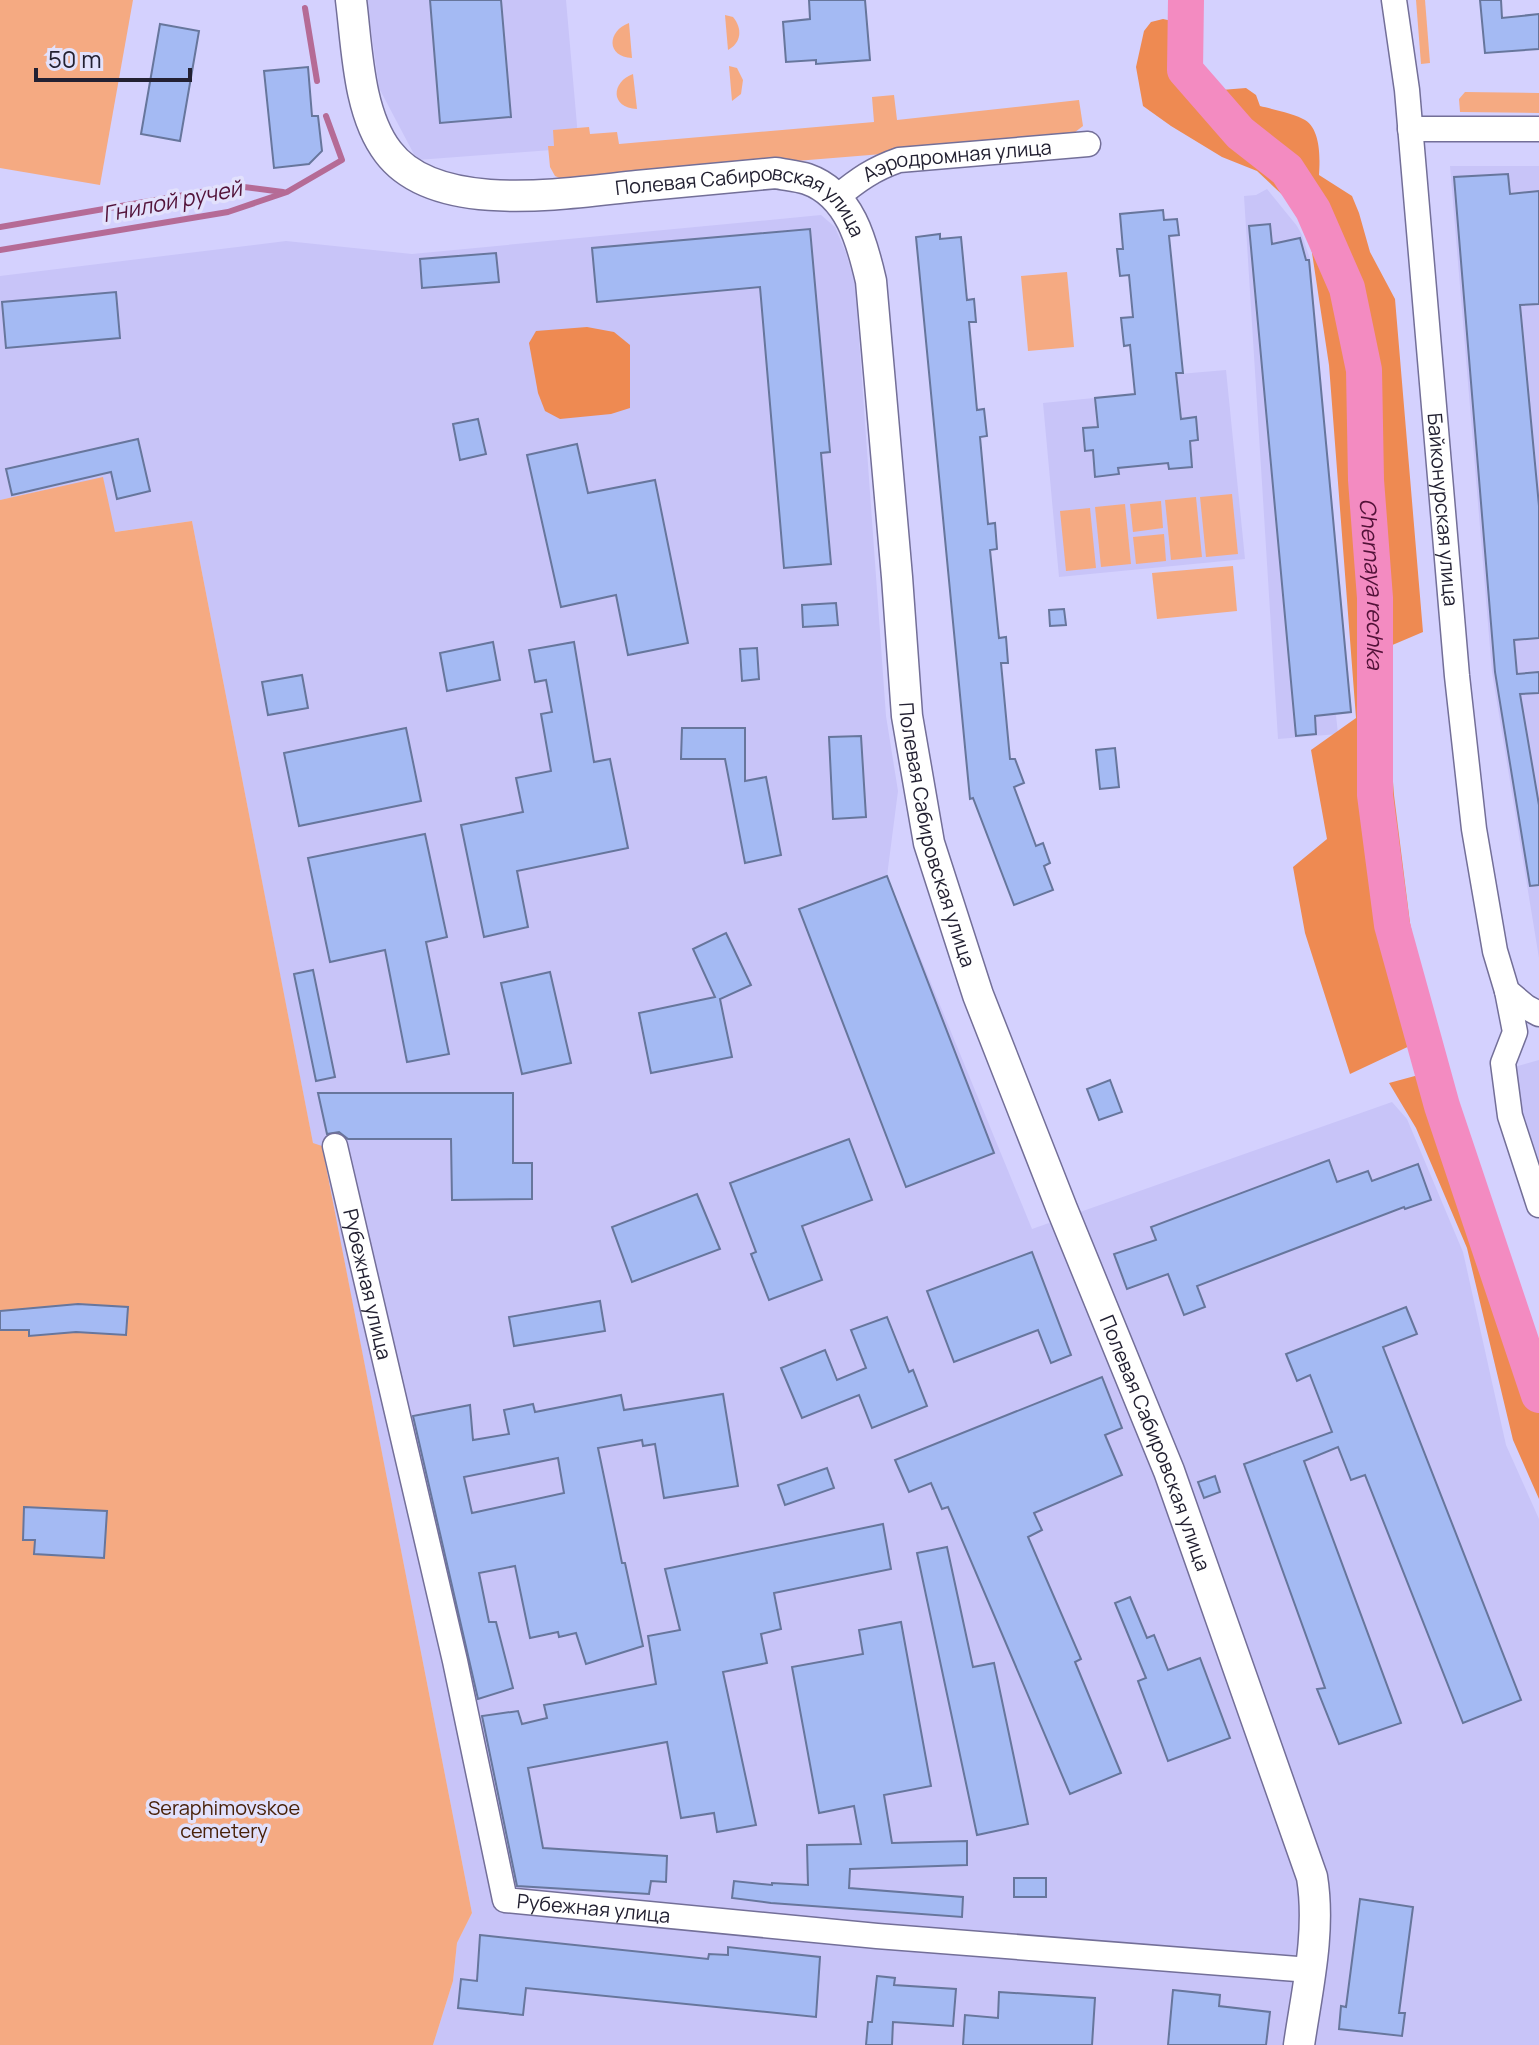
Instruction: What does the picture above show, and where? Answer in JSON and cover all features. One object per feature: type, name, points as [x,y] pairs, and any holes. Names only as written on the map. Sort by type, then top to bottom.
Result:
[{"type":"street","name":"Полевая Сабировская улица","points":[[351,0],[365,102],[375,130],[400,168],[426,181],[455,190],[489,195],[531,196],[776,173],[809,179],[837,197],[852,223],[863,248],[871,281],[907,716],[929,843],[978,995],[1169,1471],[1312,1877],[1316,1899],[1299,2045]]},
{"type":"street","name":"Байконурская улица","points":[[1394,0],[1410,129],[1455,660],[1474,829],[1495,951],[1528,1007],[1515,1032]]},
{"type":"street","points":[[1410,129],[1539,129]]},
{"type":"street","name":"Аэродромная улица","points":[[837,197],[863,176],[899,160],[1088,144]]},
{"type":"street","points":[[1528,1007],[1503,1063],[1510,1116],[1539,1205]]},
{"type":"street","name":"Рубежная улица","points":[[335,1146],[455,1661],[505,1900],[877,1936],[1310,1970]]},
{"type":"shaded area","points":[[367,0],[566,0],[579,148],[417,160],[379,88]]},
{"type":"shaded area","points":[[1163,19],[1186,24],[1193,36],[1193,71],[1221,90],[1246,88],[1256,95],[1260,106],[1296,116],[1310,125],[1318,145],[1319,175],[1352,196],[1370,252],[1395,299],[1423,632],[1383,649],[1394,795],[1410,923],[1433,1035],[1350,1074],[1305,933],[1293,867],[1327,839],[1311,750],[1356,718],[1329,365],[1309,233],[1290,202],[1257,171],[1222,157],[1143,106],[1136,67],[1144,31],[1151,22]]},
{"type":"shaded area","points":[[1450,166],[1539,166],[1539,958],[1492,672]]},
{"type":"shaded area","points":[[1267,189],[1297,226],[1310,259],[1352,713],[1336,715],[1338,734],[1278,739],[1244,196],[1256,195]]},
{"type":"shaded area","points":[[821,215],[835,227],[855,283],[886,716],[898,791],[887,876],[1032,1229],[1392,1102],[1407,1119],[1463,1252],[1506,1445],[1539,1519],[1539,2045],[433,2045],[453,1981],[457,1943],[472,1913],[322,1147],[313,1144],[192,521],[114,532],[103,478],[0,500],[0,276],[286,241],[412,254]]},
{"type":"shaded area","points":[[587,327],[614,332],[630,345],[630,408],[611,414],[560,419],[545,411],[538,393],[529,343],[536,331]]},
{"type":"shaded area","points":[[1226,370],[1245,559],[1059,577],[1043,403],[1135,394],[1133,378]]},
{"type":"shaded area","points":[[1539,1060],[1539,1175],[1516,1101],[1514,1067]]},
{"type":"shaded area","points":[[1426,1073],[1539,1413],[1539,1499],[1513,1440],[1467,1248],[1416,1128],[1389,1083]]},
{"type":"green space","points":[[0,0],[133,0],[100,185],[0,168]]},
{"type":"green space","points":[[1416,0],[1425,0],[1430,63],[1421,64]]},
{"type":"green space","points":[[725,15],[733,17],[739,31],[736,44],[728,50]]},
{"type":"green space","points":[[629,23],[632,58],[617,53],[612,43],[617,32]]},
{"type":"green space","points":[[729,66],[737,68],[743,80],[741,94],[732,101]]},
{"type":"green space","points":[[633,74],[637,109],[622,104],[617,94],[621,83]]},
{"type":"green space","points":[[1465,92],[1539,93],[1539,113],[1460,112],[1459,99]]},
{"type":"green space","points":[[894,95],[897,120],[1079,100],[1083,126],[1066,139],[564,180],[555,176],[550,167],[548,146],[554,146],[553,130],[589,127],[590,134],[617,132],[619,144],[874,122],[872,97]]},
{"type":"green space","points":[[1067,272],[1074,347],[1028,351],[1021,276]]},
{"type":"green space","name":"Seraphimovskoe cemetery","points":[[103,477],[115,532],[192,521],[313,1143],[322,1146],[472,1913],[457,1943],[453,1981],[433,2045],[0,2045],[0,500]]},
{"type":"green space","points":[[1232,494],[1238,554],[1206,557],[1200,497]]},
{"type":"green space","points":[[1196,497],[1202,557],[1171,560],[1165,500]]},
{"type":"green space","points":[[1161,501],[1163,528],[1133,532],[1130,504]]},
{"type":"green space","points":[[1125,504],[1131,564],[1101,567],[1095,507]]},
{"type":"green space","points":[[1090,508],[1096,568],[1066,571],[1060,511]]},
{"type":"green space","points":[[1164,534],[1166,561],[1136,564],[1133,537]]},
{"type":"green space","points":[[1233,566],[1237,611],[1157,619],[1152,573]]},
{"type":"building","points":[[430,0],[501,0],[511,117],[440,123]]},
{"type":"building","points":[[809,0],[865,0],[870,60],[816,64],[816,60],[786,62],[783,22],[810,19]]},
{"type":"building","points":[[1480,0],[1501,0],[1502,18],[1539,14],[1539,49],[1485,53]]},
{"type":"building","points":[[160,24],[199,31],[180,141],[141,134]]},
{"type":"building","points":[[308,67],[312,116],[318,116],[322,151],[309,164],[274,168],[264,71]]},
{"type":"building","points":[[1508,174],[1510,194],[1539,191],[1539,304],[1520,305],[1539,506],[1539,638],[1514,640],[1517,674],[1539,672],[1539,693],[1520,694],[1539,805],[1539,885],[1530,886],[1495,672],[1454,177]]},
{"type":"building","points":[[1163,210],[1164,220],[1177,219],[1179,235],[1169,236],[1183,373],[1176,373],[1181,419],[1196,417],[1198,440],[1190,441],[1192,467],[1169,469],[1168,463],[1118,468],[1119,474],[1095,477],[1093,450],[1085,451],[1083,428],[1098,427],[1095,398],[1135,394],[1130,345],[1124,346],[1121,318],[1133,317],[1129,275],[1120,276],[1117,249],[1123,249],[1120,214]]},
{"type":"building","points":[[1270,224],[1272,244],[1300,238],[1306,260],[1309,260],[1351,712],[1315,716],[1316,734],[1296,736],[1249,226]]},
{"type":"building","points":[[810,229],[830,452],[821,453],[831,564],[784,568],[760,287],[597,302],[592,248]]},
{"type":"building","points":[[940,234],[940,239],[961,237],[967,300],[974,299],[976,322],[969,322],[977,410],[984,409],[987,436],[980,437],[988,524],[995,523],[997,549],[990,550],[999,638],[1006,637],[1008,663],[1001,663],[1010,759],[1015,759],[1024,783],[1014,787],[1036,846],[1043,843],[1050,863],[1044,866],[1053,890],[1014,905],[973,798],[970,799],[916,237]]},
{"type":"building","points":[[496,253],[499,282],[422,288],[420,259]]},
{"type":"building","points":[[116,292],[120,338],[6,348],[2,302]]},
{"type":"building","points":[[478,419],[486,454],[460,460],[453,424]]},
{"type":"building","points":[[138,439],[150,491],[117,499],[111,472],[12,495],[6,469]]},
{"type":"building","points":[[577,444],[588,493],[655,480],[688,643],[628,655],[616,595],[561,607],[527,455]]},
{"type":"building","points":[[836,603],[838,625],[803,627],[802,605]]},
{"type":"building","points":[[1064,609],[1066,625],[1050,626],[1049,610]]},
{"type":"building","points":[[493,642],[500,680],[447,691],[440,653]]},
{"type":"building","points":[[574,642],[594,762],[610,759],[628,848],[517,871],[528,927],[484,937],[461,825],[523,812],[516,778],[551,771],[541,714],[552,712],[546,680],[535,682],[529,650]]},
{"type":"building","points":[[757,648],[759,679],[742,681],[740,649]]},
{"type":"building","points":[[302,675],[308,708],[268,715],[262,682]]},
{"type":"building","points":[[406,728],[421,801],[299,826],[284,753]]},
{"type":"building","points":[[682,728],[745,728],[745,781],[766,777],[781,855],[745,863],[725,759],[681,759]]},
{"type":"building","points":[[861,736],[866,817],[833,819],[829,737]]},
{"type":"building","points":[[1115,748],[1119,787],[1100,789],[1096,750]]},
{"type":"building","points":[[425,834],[447,937],[426,942],[449,1054],[407,1062],[385,950],[330,962],[308,858]]},
{"type":"building","points":[[887,876],[994,1153],[906,1187],[799,909]]},
{"type":"building","points":[[726,933],[751,985],[720,999],[732,1057],[651,1073],[639,1013],[715,997],[693,949]]},
{"type":"building","points":[[313,970],[335,1077],[316,1081],[294,974]]},
{"type":"building","points":[[550,972],[571,1063],[522,1074],[501,983]]},
{"type":"building","points":[[1110,1080],[1122,1112],[1099,1120],[1087,1089]]},
{"type":"building","points":[[318,1093],[513,1093],[513,1163],[532,1163],[532,1199],[452,1200],[451,1139],[348,1139],[339,1132],[327,1134]]},
{"type":"building","points":[[849,1139],[872,1200],[802,1226],[822,1280],[769,1300],[751,1254],[756,1252],[730,1183]]},
{"type":"building","points":[[1329,1160],[1337,1182],[1368,1171],[1372,1181],[1418,1164],[1431,1200],[1404,1207],[1197,1286],[1205,1307],[1184,1315],[1168,1274],[1127,1289],[1114,1254],[1156,1240],[1151,1227]]},
{"type":"building","points":[[697,1194],[720,1249],[632,1282],[612,1227]]},
{"type":"building","points":[[1032,1252],[1071,1355],[1051,1363],[1038,1330],[954,1362],[927,1291]]},
{"type":"building","points":[[600,1301],[605,1331],[514,1346],[509,1317]]},
{"type":"building","points":[[78,1304],[128,1307],[126,1335],[76,1332],[29,1336],[29,1330],[0,1330],[0,1311]]},
{"type":"building","points":[[1406,1307],[1417,1334],[1383,1347],[1521,1700],[1463,1723],[1365,1475],[1351,1480],[1338,1447],[1304,1461],[1401,1723],[1339,1744],[1317,1689],[1325,1688],[1244,1464],[1332,1432],[1310,1375],[1297,1381],[1286,1354]]},
{"type":"building","points":[[887,1317],[909,1372],[913,1370],[927,1406],[872,1428],[859,1395],[802,1418],[781,1368],[825,1350],[837,1380],[866,1368],[851,1330]]},
{"type":"building","points":[[1102,1377],[1122,1428],[1105,1435],[1122,1475],[1034,1513],[1042,1530],[1028,1537],[1081,1659],[1075,1662],[1121,1773],[1070,1794],[948,1507],[942,1509],[931,1483],[909,1492],[895,1460]]},
{"type":"building","points":[[723,1394],[738,1486],[664,1498],[655,1444],[643,1446],[642,1440],[598,1448],[643,1646],[586,1664],[576,1633],[559,1637],[558,1632],[530,1638],[515,1566],[479,1573],[489,1622],[496,1622],[513,1688],[478,1699],[413,1416],[470,1405],[473,1440],[509,1434],[504,1410],[533,1404],[535,1412],[621,1395],[624,1410]],"holes":[[[558,1458],[564,1493],[472,1513],[464,1477]]]},
{"type":"building","points":[[827,1468],[834,1488],[785,1505],[778,1485]]},
{"type":"building","points":[[1215,1476],[1220,1492],[1204,1498],[1198,1482]]},
{"type":"building","points":[[24,1507],[107,1511],[104,1558],[34,1554],[35,1540],[23,1540]]},
{"type":"building","points":[[883,1524],[891,1569],[774,1593],[781,1629],[761,1634],[767,1663],[723,1672],[756,1825],[717,1832],[714,1813],[681,1818],[667,1742],[528,1768],[543,1848],[667,1856],[666,1882],[651,1881],[649,1894],[517,1886],[482,1716],[518,1711],[522,1724],[547,1718],[544,1705],[656,1684],[648,1636],[680,1630],[665,1569]]},
{"type":"building","points":[[947,1547],[973,1667],[994,1663],[1028,1824],[977,1835],[917,1553]]},
{"type":"building","points":[[1130,1597],[1147,1638],[1154,1635],[1168,1670],[1200,1658],[1230,1738],[1168,1761],[1138,1681],[1146,1678],[1115,1603]]},
{"type":"building","points":[[901,1622],[931,1786],[884,1795],[892,1843],[967,1841],[967,1865],[850,1869],[849,1888],[963,1897],[962,1917],[732,1898],[734,1881],[808,1885],[807,1845],[861,1844],[854,1806],[819,1813],[792,1667],[863,1654],[859,1630]]},
{"type":"building","points":[[1014,1878],[1046,1878],[1046,1897],[1014,1897]]},
{"type":"building","points":[[1360,1899],[1413,1907],[1399,2013],[1405,2013],[1402,2036],[1339,2029],[1341,2006],[1346,2007]]},
{"type":"building","points":[[480,1935],[708,1959],[709,1954],[728,1955],[728,1947],[820,1957],[816,2017],[526,1988],[523,2015],[458,2008],[461,1979],[477,1981]]},
{"type":"building","points":[[877,1976],[895,1978],[894,1985],[956,1989],[953,2026],[893,2022],[892,2045],[866,2045]]},
{"type":"building","points":[[1173,1990],[1220,1995],[1219,2006],[1270,2012],[1266,2045],[1168,2045]]},
{"type":"building","points":[[999,1992],[1095,1998],[1092,2045],[963,2045],[965,2015],[998,2018]]},
{"type":"waterway","name":"Chernaya rechka","points":[[1186,0],[1185,70],[1240,133],[1287,170],[1313,210],[1347,288],[1364,370],[1366,480],[1375,598],[1375,795],[1392,925],[1442,1106],[1539,1395]]},
{"type":"waterway","points":[[305,8],[317,81]]},
{"type":"waterway","name":"Гнилой ручей","points":[[0,250],[228,212],[287,192],[342,160],[326,116]]},
{"type":"waterway","points":[[0,227],[236,186],[283,192]]}]
